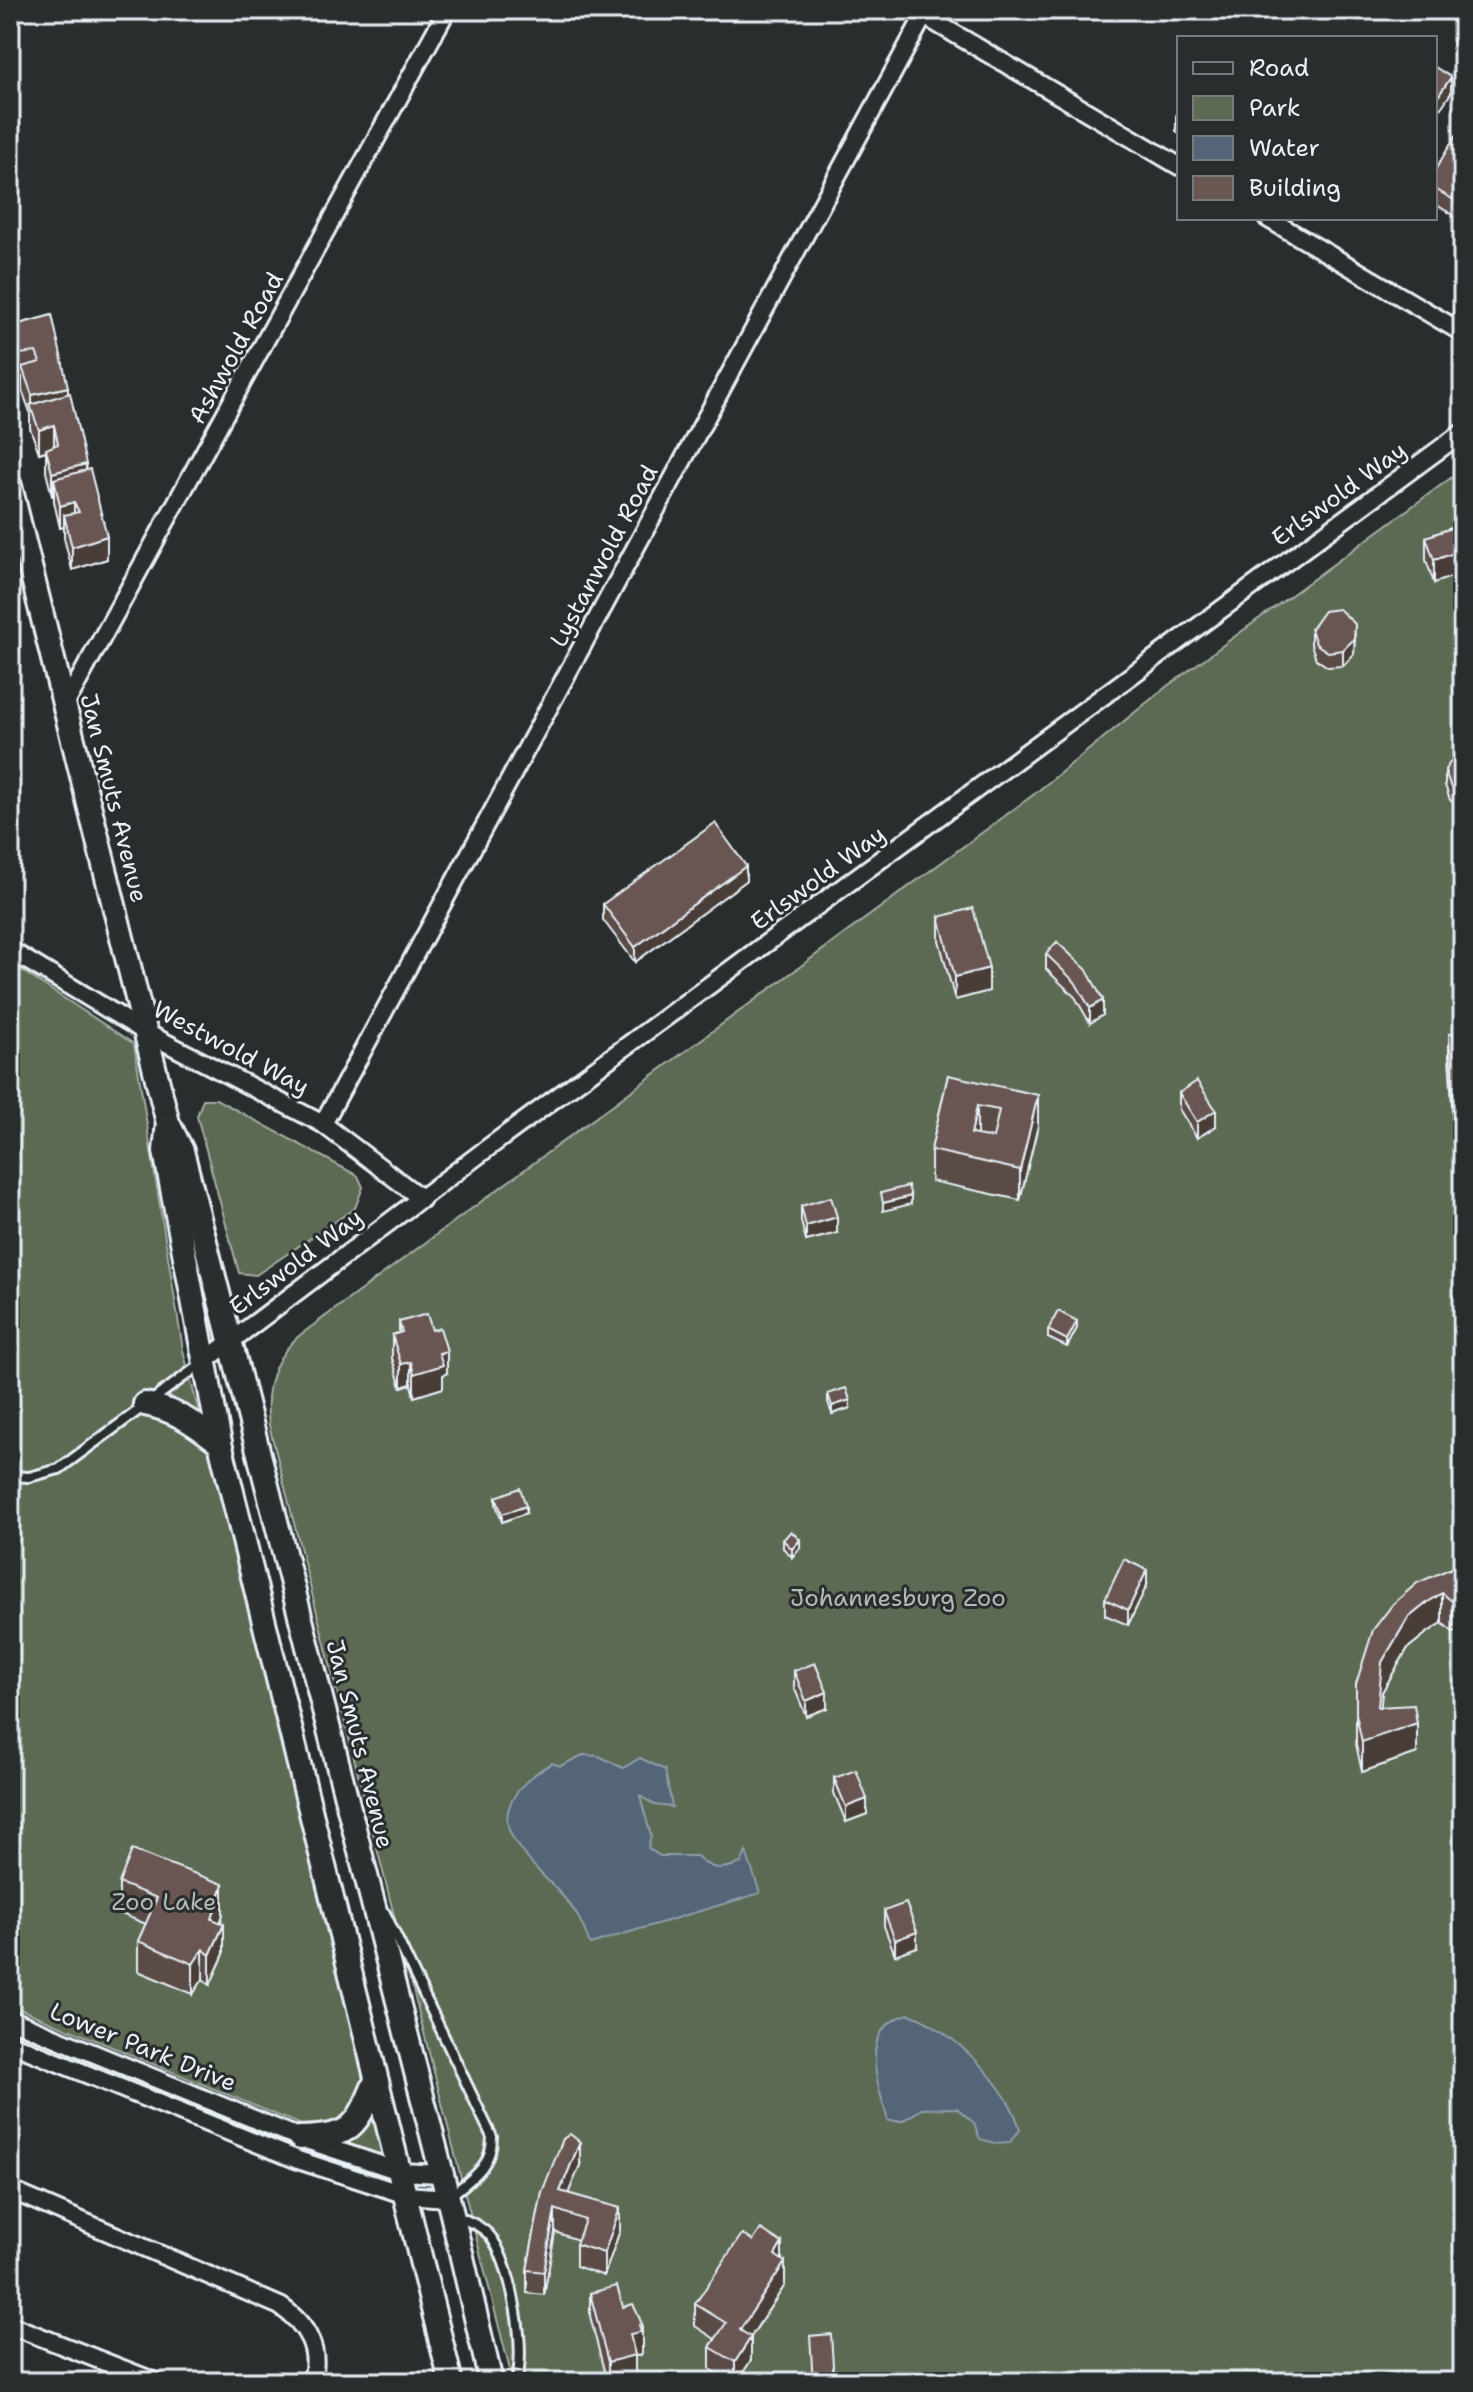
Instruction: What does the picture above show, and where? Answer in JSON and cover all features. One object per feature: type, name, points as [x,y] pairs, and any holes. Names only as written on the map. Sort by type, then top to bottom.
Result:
[{"type":"main road","name":"Jan Smuts Avenue","points":[[10,486],[168,1123],[182,1151],[231,1340],[450,2206],[491,2382]]},
{"type":"main road","name":"Jan Smuts Avenue","points":[[168,1123],[165,1151],[202,1363],[451,2382]]},
{"type":"main road","points":[[145,1404],[165,1408],[186,1418],[220,1443]]},
{"type":"main road","points":[[300,2138],[334,2137],[351,2127],[362,2113],[376,2080]]},
{"type":"street","name":"Ashwold Road","points":[[64,707],[447,10]]},
{"type":"street","points":[[922,12],[1177,165]]},
{"type":"street","name":"Lystanwold Road","points":[[323,1124],[922,12]]},
{"type":"street","points":[[1270,220],[1463,333]]},
{"type":"street","name":"Erlswold Way","points":[[202,1363],[1463,432]]},
{"type":"street","name":"Westwold Way","points":[[10,950],[147,1033],[323,1124],[422,1199]]},
{"type":"street","name":"Lower Park Drive","points":[[10,2019],[300,2138],[402,2172],[440,2174]]},
{"type":"street","name":"Lower Park Drive","points":[[10,2043],[250,2142],[406,2195],[450,2206]]},
{"type":"street","points":[[250,2142],[258,2120]]},
{"type":"street","points":[[10,2190],[280,2306],[297,2320],[313,2343],[317,2362],[311,2382]]},
{"type":"street","points":[[10,2325],[156,2382]]},
{"type":"lane","points":[[10,1476],[29,1477],[59,1469],[202,1363]]},
{"type":"lane","points":[[366,1877],[492,2137],[492,2152],[486,2164],[450,2206],[482,2228],[499,2252],[521,2336],[522,2359],[516,2382]]},
{"type":"green space","name":"Johannesburg Zoo","points":[[1463,469],[1463,2382],[513,2382],[269,1425],[269,1387],[277,1365],[290,1344],[300,1335],[1033,795],[1166,687]]},
{"type":"green space","name":"Zoo Lake","points":[[10,963],[134,1044],[183,1350],[389,2161],[10,2005]]},
{"type":"green space","points":[[203,1099],[216,1099],[358,1176],[363,1187],[355,1208],[256,1275],[239,1273],[197,1116]]},
{"type":"water","points":[[583,1755],[599,1756],[623,1768],[640,1758],[665,1770],[672,1807],[655,1805],[640,1796],[651,1836],[648,1848],[660,1856],[697,1856],[717,1868],[741,1863],[746,1852],[760,1893],[590,1944],[570,1905],[517,1845],[507,1816],[520,1788],[536,1774],[552,1763],[560,1766]]},
{"type":"water","points":[[909,2014],[960,2045],[992,2078],[1005,2096],[1020,2130],[1010,2142],[995,2143],[980,2139],[974,2123],[957,2108],[922,2109],[902,2121],[888,2121],[876,2073],[877,2043],[882,2031],[893,2021]]},
{"type":"building","points":[[1437,68],[1451,77],[1437,98]]},
{"type":"building","points":[[1456,135],[1463,139],[1463,205],[1437,190],[1437,167]]},
{"type":"building","points":[[52,315],[68,387],[32,395],[22,367],[40,362],[36,352],[20,354],[12,326]]},
{"type":"building","points":[[70,393],[86,464],[52,473],[46,449],[58,444],[54,425],[39,430],[30,405]]},
{"type":"building","points":[[90,469],[107,536],[72,547],[64,515],[79,512],[74,502],[60,506],[54,479]]},
{"type":"building","points":[[1463,524],[1463,550],[1434,560],[1426,537]]},
{"type":"building","points":[[1339,609],[1355,624],[1354,639],[1343,650],[1328,652],[1316,644],[1311,629],[1324,611]]},
{"type":"building","points":[[1458,751],[1463,751],[1462,793],[1450,785],[1445,770]]},
{"type":"building","points":[[715,823],[746,866],[635,947],[603,904]]},
{"type":"building","points":[[973,908],[989,968],[955,977],[939,917]]},
{"type":"building","points":[[1057,942],[1087,970],[1103,1000],[1090,1008],[1075,982],[1046,954]]},
{"type":"building","points":[[1463,1033],[1463,1111],[1454,1112],[1449,1034]]},
{"type":"building","points":[[948,1075],[1038,1095],[1020,1170],[931,1150]],"holes":[[[977,1106],[999,1110],[993,1138],[971,1134]]]},
{"type":"building","points":[[1197,1081],[1216,1110],[1197,1122],[1179,1093]]},
{"type":"building","points":[[908,1186],[911,1196],[883,1203],[881,1193]]},
{"type":"building","points":[[831,1197],[837,1217],[806,1226],[801,1206]]},
{"type":"building","points":[[1058,1311],[1077,1321],[1067,1340],[1048,1330]]},
{"type":"building","points":[[427,1314],[432,1330],[440,1328],[447,1351],[439,1353],[443,1365],[414,1374],[411,1362],[401,1364],[392,1335],[402,1332],[399,1322]]},
{"type":"building","points":[[846,1388],[850,1400],[832,1406],[828,1394]]},
{"type":"building","points":[[520,1488],[526,1506],[502,1514],[496,1497]]},
{"type":"building","points":[[791,1531],[800,1540],[792,1549],[783,1540]]},
{"type":"building","points":[[1124,1559],[1147,1570],[1128,1610],[1105,1599]]},
{"type":"building","points":[[1463,1563],[1463,1599],[1453,1602],[1442,1593],[1428,1602],[1408,1618],[1382,1662],[1378,1707],[1414,1705],[1417,1723],[1362,1742],[1356,1714],[1356,1684],[1373,1630],[1393,1604],[1417,1583]]},
{"type":"building","points":[[815,1663],[827,1692],[806,1701],[794,1671]]},
{"type":"building","points":[[856,1770],[867,1799],[846,1807],[834,1778]]},
{"type":"building","points":[[132,1850],[223,1884],[212,1919],[224,1924],[210,1955],[203,1949],[193,1964],[138,1941],[157,1898],[119,1883]]},
{"type":"building","points":[[906,1903],[917,1932],[895,1940],[884,1911]]},
{"type":"building","points":[[570,2134],[580,2142],[560,2191],[620,2208],[604,2253],[576,2244],[585,2220],[555,2209],[544,2272],[527,2270],[542,2192],[563,2139]]},
{"type":"building","points":[[761,2229],[782,2243],[775,2255],[785,2262],[740,2330],[751,2337],[735,2362],[710,2347],[726,2323],[695,2304],[742,2234],[753,2241]]},
{"type":"building","points":[[617,2286],[623,2307],[633,2304],[642,2324],[639,2325],[641,2332],[630,2334],[635,2355],[608,2362],[590,2293]]},
{"type":"building","points":[[831,2334],[834,2382],[813,2382],[810,2336]]}]
